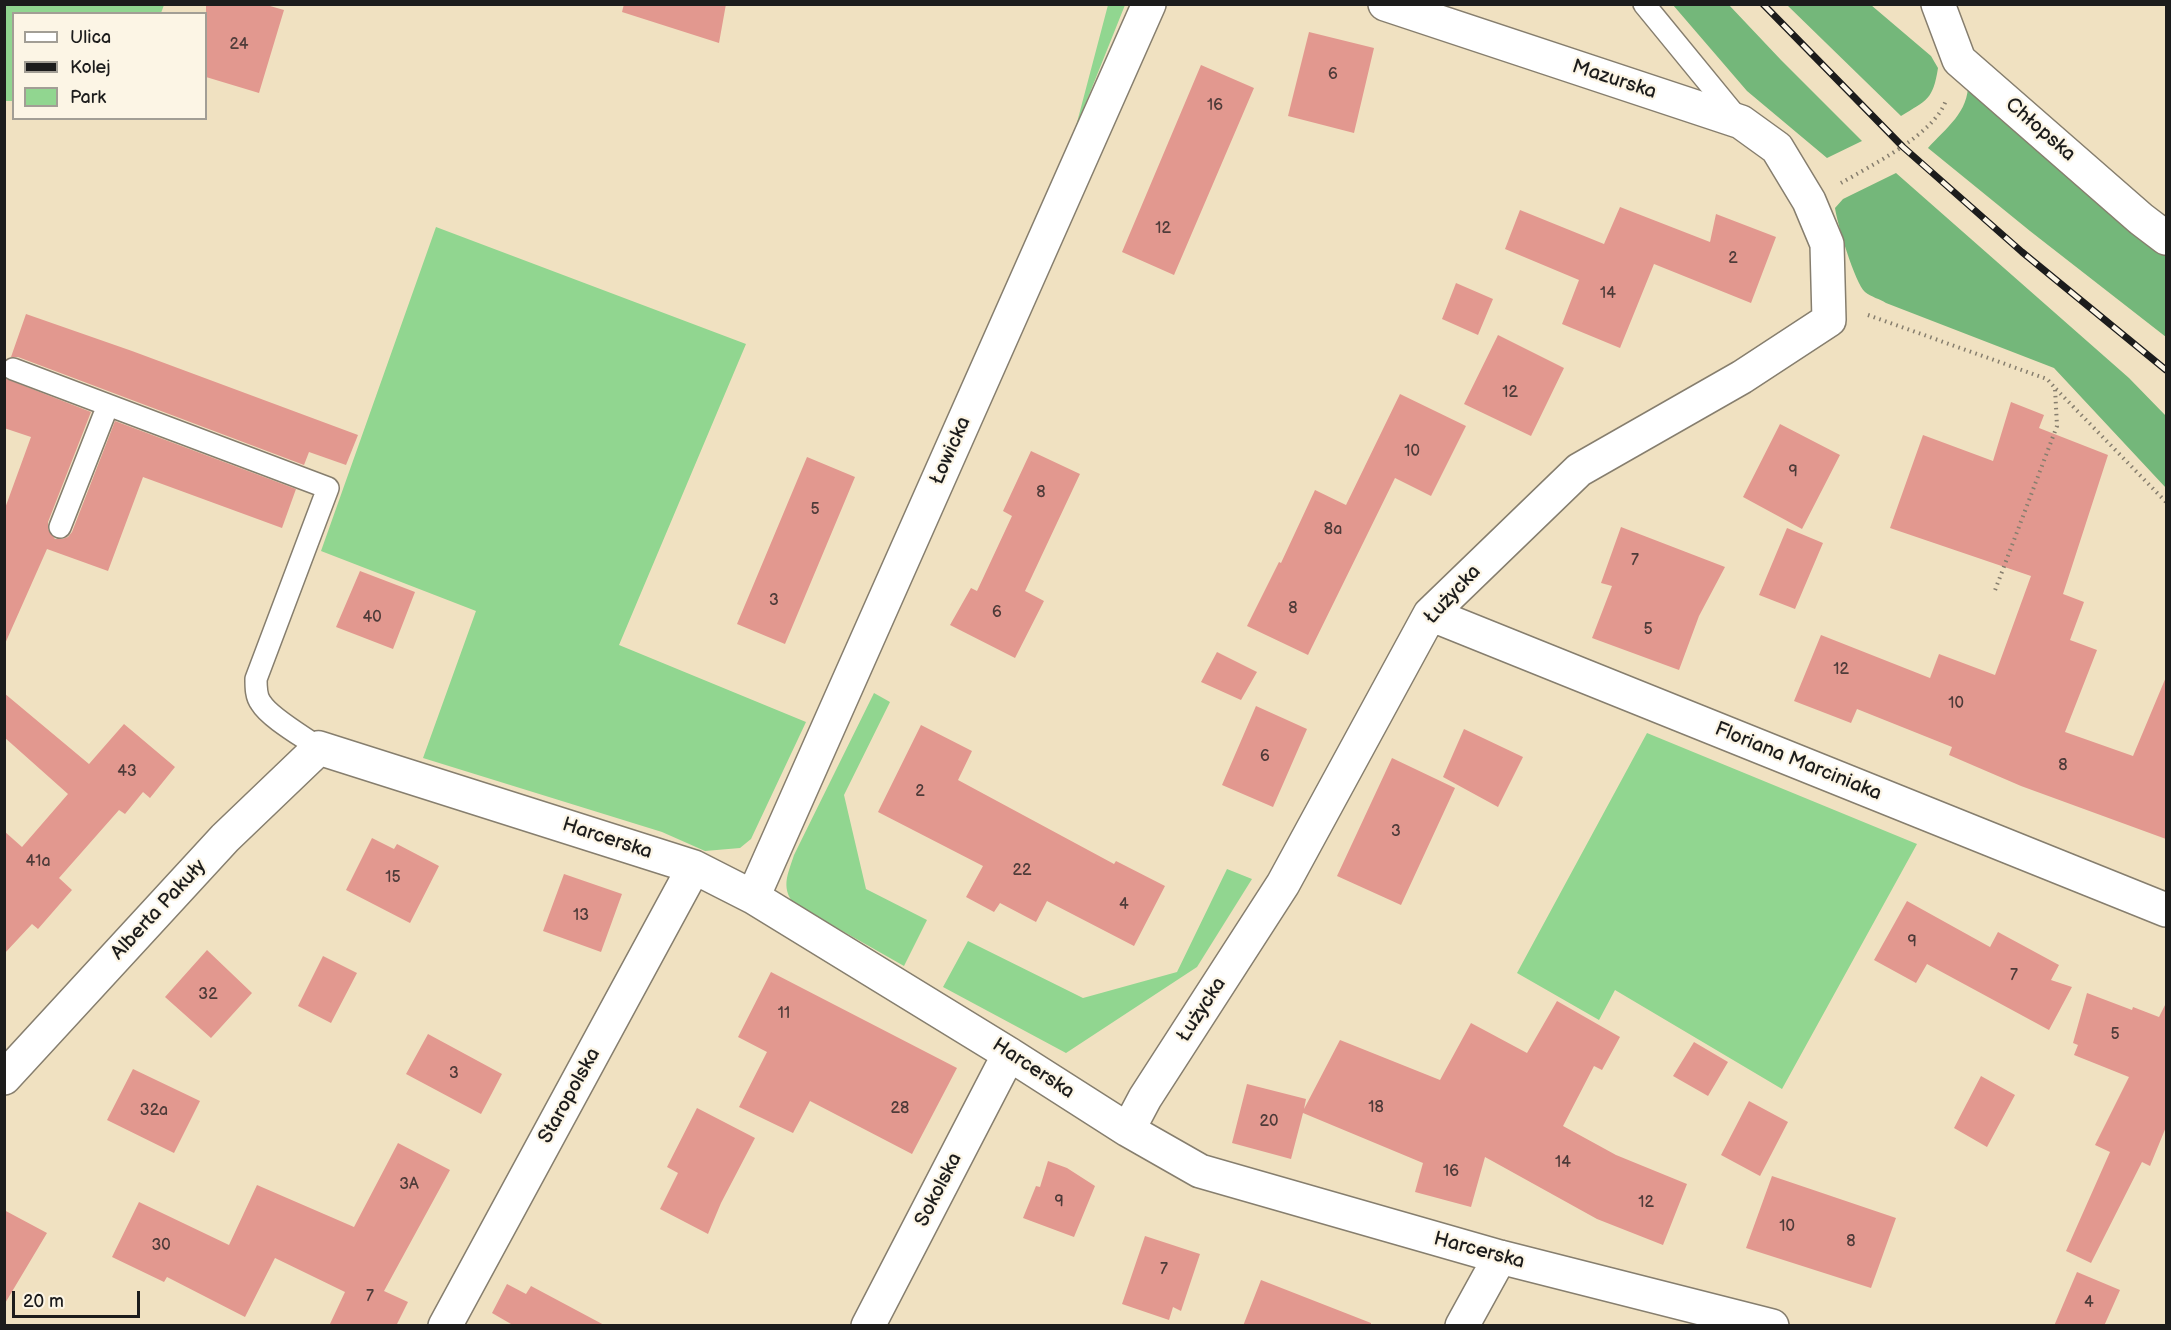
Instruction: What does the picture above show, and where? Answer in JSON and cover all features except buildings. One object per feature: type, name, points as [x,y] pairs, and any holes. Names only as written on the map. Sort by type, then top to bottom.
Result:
[{"type":"street","name":"Łowicka","points":[[753,897],[1149,4]]},
{"type":"street","name":"Mazurska","points":[[1385,4],[1741,122],[1778,148],[1809,201]]},
{"type":"street","name":"Chłopska","points":[[1938,4],[1959,60],[2141,219],[2166,238]]},
{"type":"street","name":"Łużycka","points":[[1128,1130],[1151,1089],[1283,884],[1430,614],[1579,470],[1742,377],[1829,320],[1827,244],[1809,201]]},
{"type":"street","name":"Floriana Marciniaka","points":[[1430,614],[2166,910]]},
{"type":"street","name":"Harcerska","points":[[319,748],[694,867],[753,897],[1128,1130],[1200,1172],[1500,1257],[1772,1326]]},
{"type":"street","name":"Alberta Pakuły","points":[[4,1078],[225,838],[319,748]]},
{"type":"street","name":"Staropolska","points":[[445,1326],[694,867]]},
{"type":"street","name":"Sokolska","points":[[868,1326],[1009,1054]]},
{"type":"street","points":[[1462,1326],[1500,1257]]},
{"type":"lane","points":[[1644,4],[1741,122]]},
{"type":"lane","points":[[14,369],[328,488],[256,680],[256,692],[260,703],[271,714],[319,748]]},
{"type":"lane","points":[[60,527],[108,405]]},
{"type":"path","points":[[1809,201],[1903,147],[1935,118],[1943,110],[1959,60]]},
{"type":"path","points":[[1828,301],[2047,379],[2166,502]]},
{"type":"path","points":[[1994,593],[2057,426],[2055,388]]},
{"type":"green space","points":[[5,4],[164,4],[161,12],[12,12],[12,101],[5,103]]},
{"type":"green space","points":[[1108,5],[1125,5],[1075,130]]},
{"type":"green space","points":[[1673,5],[1729,5],[1862,141],[1827,158],[1747,91]]},
{"type":"green space","points":[[1787,5],[1871,5],[1931,56],[1938,68],[1931,93],[1923,102],[1901,116]]},
{"type":"green space","points":[[1968,83],[2166,254],[2166,337],[1928,148],[1961,111],[1965,103]]},
{"type":"green space","points":[[1896,173],[2129,378],[2166,416],[2166,488],[2054,368],[1886,303],[1865,292],[1852,265],[1835,208],[1843,199]]},
{"type":"green space","points":[[436,227],[746,344],[619,645],[806,722],[751,839],[740,848],[705,851],[662,832],[423,758],[476,611],[321,551]]},
{"type":"green space","points":[[874,693],[890,702],[844,795],[866,889],[927,920],[904,966],[793,903],[786,885],[794,855]]},
{"type":"green space","points":[[1647,733],[1917,844],[1782,1089],[1615,990],[1599,1020],[1517,973]]},
{"type":"green space","points":[[1227,869],[1252,879],[1197,967],[1066,1053],[943,987],[968,941],[1083,998],[1177,972]]},
{"type":"railway","points":[[1763,4],[1903,147],[2022,252],[2166,370]]}]
